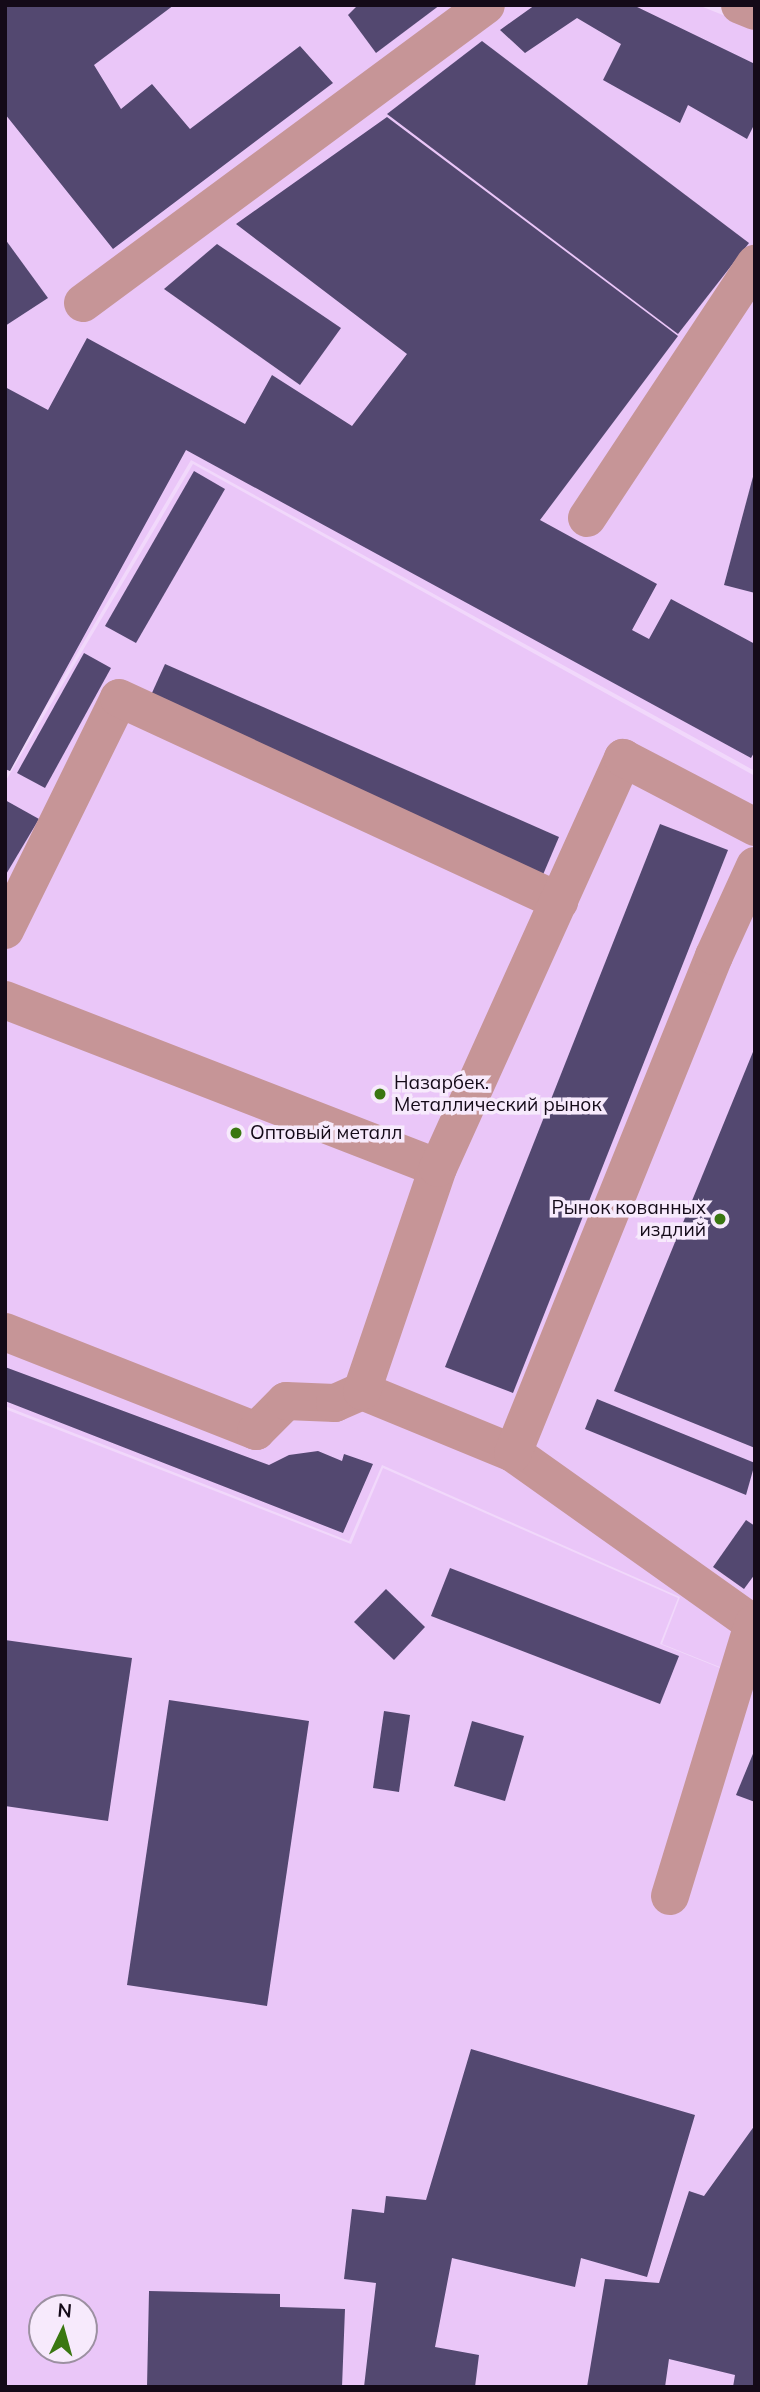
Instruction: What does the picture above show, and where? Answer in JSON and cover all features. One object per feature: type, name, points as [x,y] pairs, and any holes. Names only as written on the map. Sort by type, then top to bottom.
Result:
[{"type":"lane","points":[[83,303],[486,5]]},
{"type":"lane","points":[[740,5],[755,11]]},
{"type":"lane","points":[[587,518],[755,264]]},
{"type":"lane","points":[[5,930],[120,698],[559,901]]},
{"type":"lane","points":[[362,1391],[438,1168],[623,758],[755,827]]},
{"type":"lane","points":[[513,1453],[714,956],[755,866]]},
{"type":"lane","points":[[5,1000],[438,1168]]},
{"type":"lane","points":[[5,1332],[256,1431],[286,1401],[335,1403],[362,1391],[513,1453],[754,1624],[670,1896]]},
{"type":"shaded area","points":[[5,5],[698,5],[755,28],[755,771],[191,460],[5,776]]},
{"type":"shaded area","name":"Назарбек. Металлический рынок","points":[[193,464],[755,776],[755,1681],[662,1644],[680,1597],[382,1465],[349,1541],[5,1406],[5,782]]},
{"type":"shaded area","points":[[5,1409],[351,1544],[383,1468],[678,1598],[660,1644],[755,1682],[755,2387],[5,2387]]},
{"type":"building","points":[[5,5],[174,5],[94,65],[121,109],[152,84],[190,129],[300,46],[333,83],[113,249],[5,114]]},
{"type":"building","points":[[358,5],[440,5],[376,53],[348,15]]},
{"type":"building","points":[[535,5],[633,5],[755,64],[755,123],[747,139],[688,105],[680,123],[603,80],[621,44],[577,18],[525,53],[500,30]]},
{"type":"building","points":[[482,41],[749,243],[678,334],[387,114]]},
{"type":"building","points":[[387,117],[678,336],[540,520],[657,584],[632,630],[649,639],[671,599],[755,644],[755,751],[751,758],[186,450],[10,771],[5,769],[5,387],[48,410],[87,338],[245,424],[272,375],[352,426],[407,354],[236,224]]},
{"type":"building","points":[[5,239],[48,298],[5,326]]},
{"type":"building","points":[[217,244],[341,328],[300,385],[164,289]]},
{"type":"building","points":[[194,471],[225,489],[136,643],[105,626]]},
{"type":"building","points":[[755,473],[755,593],[724,585]]},
{"type":"building","points":[[84,653],[111,668],[45,788],[17,773]]},
{"type":"building","points":[[165,664],[559,837],[542,877],[147,704]]},
{"type":"building","points":[[5,800],[39,819],[5,876]]},
{"type":"building","points":[[660,824],[728,850],[513,1393],[445,1367]]},
{"type":"building","name":"Рынок кованных издлий","points":[[755,1047],[755,1448],[614,1391]]},
{"type":"building","points":[[5,1367],[269,1465],[289,1455],[318,1451],[342,1461],[344,1454],[373,1464],[343,1533],[5,1401]]},
{"type":"building","points":[[597,1399],[755,1463],[746,1495],[585,1429]]},
{"type":"building","points":[[746,1520],[755,1526],[755,1574],[744,1589],[713,1567]]},
{"type":"building","points":[[450,1568],[679,1656],[660,1704],[431,1616]]},
{"type":"building","points":[[386,1589],[425,1627],[394,1660],[354,1622]]},
{"type":"building","points":[[5,1640],[132,1658],[108,1821],[5,1806]]},
{"type":"building","points":[[169,1700],[309,1721],[267,2006],[127,1985]]},
{"type":"building","points":[[384,1711],[410,1715],[399,1792],[373,1788]]},
{"type":"building","points":[[472,1721],[524,1736],[505,1801],[454,1786]]},
{"type":"building","points":[[755,1749],[755,1802],[736,1795]]},
{"type":"building","points":[[471,2049],[695,2115],[647,2277],[581,2258],[575,2287],[452,2258],[435,2347],[479,2355],[475,2387],[364,2387],[376,2283],[344,2279],[352,2209],[384,2213],[386,2196],[426,2200]]},
{"type":"building","points":[[755,2125],[755,2387],[733,2387],[735,2375],[669,2359],[665,2387],[587,2387],[605,2279],[659,2283],[689,2191],[704,2196]]},
{"type":"building","points":[[149,2291],[280,2294],[280,2307],[345,2309],[342,2387],[147,2387]]},
{"type":"place","name":"Назарбек. Металлический рынок","points":[[380,1094]]},
{"type":"place","name":"Оптовый металл","points":[[236,1133]]},
{"type":"place","name":"Рынок кованных издлий","points":[[720,1219]]}]
